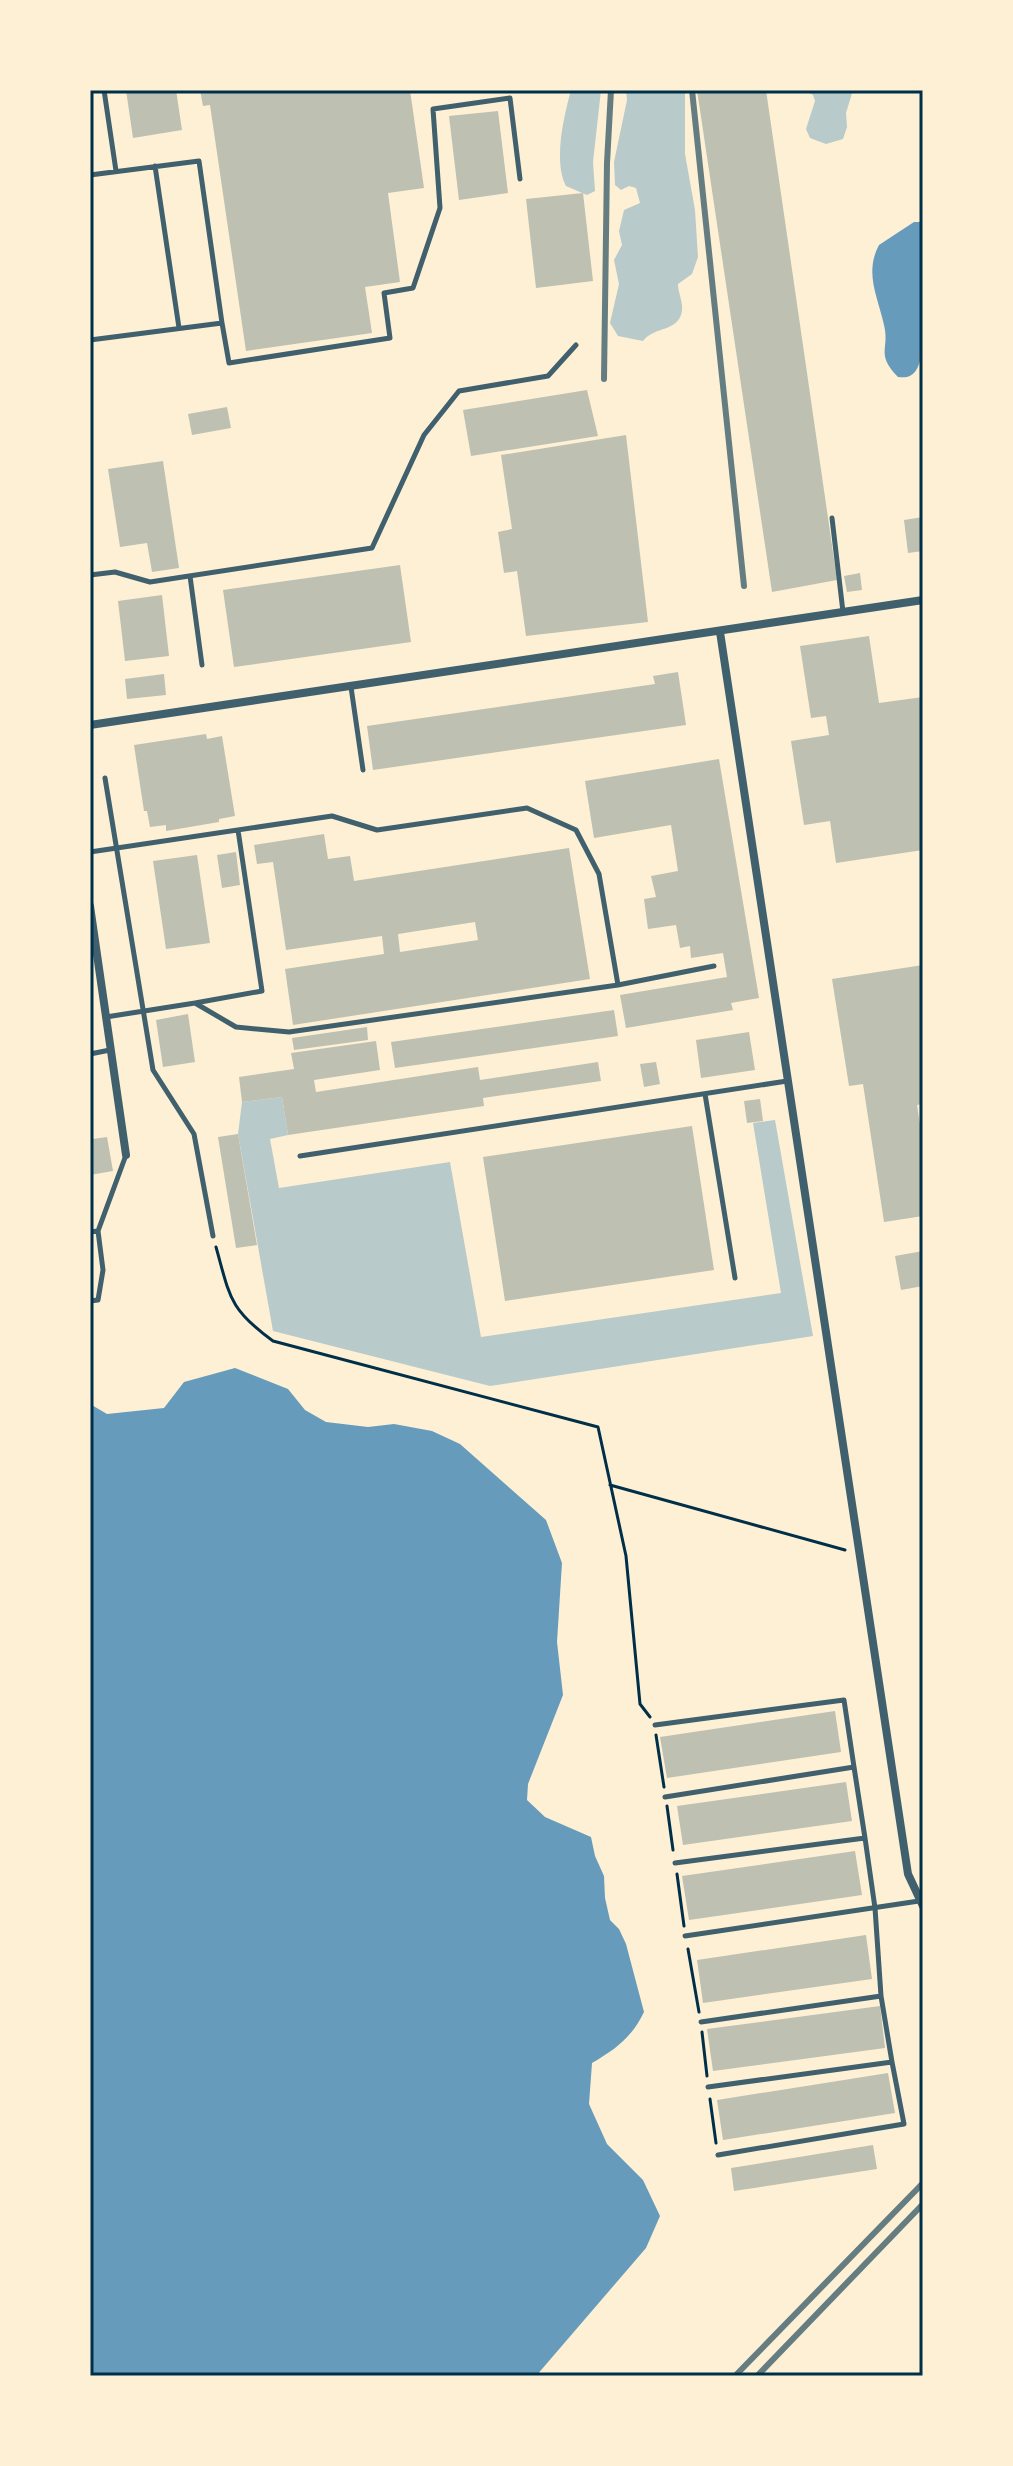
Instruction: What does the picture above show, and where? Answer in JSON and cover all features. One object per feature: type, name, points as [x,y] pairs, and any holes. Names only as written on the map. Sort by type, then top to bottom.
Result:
[{"type":"street","points":[[90,725],[923,600]]},
{"type":"street","points":[[720,632],[908,1874],[921,1903]]},
{"type":"street","points":[[90,906],[126,1155]]},
{"type":"lane","points":[[104,90],[116,171]]},
{"type":"lane","points":[[90,175],[199,161],[229,363],[390,338],[384,293],[413,288],[440,208],[433,109],[510,98],[520,179]]},
{"type":"lane","points":[[155,166],[179,328]]},
{"type":"lane","points":[[90,340],[222,323]]},
{"type":"lane","points":[[90,575],[115,572],[150,582],[372,548],[424,435],[459,391],[548,376],[576,345]]},
{"type":"lane","points":[[832,518],[844,613]]},
{"type":"lane","points":[[190,576],[202,665]]},
{"type":"lane","points":[[351,687],[363,770]]},
{"type":"lane","points":[[105,778],[153,1070],[194,1134],[213,1236]]},
{"type":"lane","points":[[90,852],[332,816],[377,830],[527,808],[576,830],[599,874],[618,985]]},
{"type":"lane","points":[[105,1017],[262,991],[238,830]]},
{"type":"lane","points":[[195,1003],[236,1027],[289,1032],[618,985],[714,966]]},
{"type":"lane","points":[[90,1054],[111,1050]]},
{"type":"lane","points":[[300,1156],[788,1081]]},
{"type":"lane","points":[[705,1094],[735,1278]]},
{"type":"lane","points":[[90,1301],[98,1300],[103,1270],[98,1231],[126,1155]]},
{"type":"lane","points":[[90,1232],[98,1231]]},
{"type":"lane","points":[[655,1725],[844,1700],[865,1838],[875,1908],[881,1996],[904,2124],[718,2155]]},
{"type":"lane","points":[[665,1797],[854,1767]]},
{"type":"lane","points":[[675,1863],[865,1838]]},
{"type":"lane","points":[[685,1936],[921,1903]]},
{"type":"lane","points":[[701,2022],[881,1996]]},
{"type":"lane","points":[[708,2087],[892,2062]]},
{"type":"path","points":[[213,1236],[232,1301],[248,1323],[273,1341],[598,1427],[626,1556],[640,1704],[655,1725]]},
{"type":"path","points":[[610,1485],[860,1554]]},
{"type":"shaded area","points":[[571,90],[601,90],[593,162],[595,191],[587,195],[566,186],[560,164],[561,138]]},
{"type":"shaded area","points":[[626,90],[685,90],[685,154],[695,210],[698,257],[692,274],[678,284],[682,307],[680,317],[672,326],[653,333],[643,341],[618,336],[610,323],[619,284],[614,260],[622,245],[619,231],[624,210],[640,203],[636,188],[629,186],[621,190],[615,185],[614,162],[627,100]]},
{"type":"shaded area","points":[[804,90],[853,90],[843,139],[826,144],[810,138],[806,129],[815,101],[813,95]]},
{"type":"shaded area","points":[[282,1097],[288,1135],[270,1139],[279,1188],[450,1162],[481,1337],[781,1293],[753,1123],[775,1120],[813,1336],[490,1386],[273,1331],[238,1134],[242,1102]]},
{"type":"water","points":[[914,222],[923,222],[923,349],[914,373],[898,377],[885,357],[884,325],[872,275],[873,265],[879,245]]},
{"type":"water","points":[[235,1368],[288,1389],[305,1410],[326,1422],[368,1427],[394,1424],[432,1431],[460,1444],[546,1520],[562,1563],[557,1642],[563,1695],[528,1784],[527,1800],[545,1817],[591,1837],[604,1876],[610,1920],[619,1929],[626,1944],[644,2012],[622,2042],[592,2063],[589,2104],[607,2144],[643,2180],[660,2216],[646,2248],[536,2376],[90,2376],[90,1404],[107,1414],[164,1408],[184,1382]]},
{"type":"building","points":[[126,90],[176,90],[182,130],[133,138]]},
{"type":"building","points":[[200,90],[410,90],[424,188],[388,193],[400,282],[365,287],[372,333],[246,351],[210,105],[203,106]]},
{"type":"building","points":[[697,90],[766,90],[837,580],[772,592]]},
{"type":"building","points":[[498,111],[508,193],[459,200],[449,116]]},
{"type":"building","points":[[583,193],[593,281],[536,288],[526,199]]},
{"type":"building","points":[[587,390],[598,436],[471,456],[463,410]]},
{"type":"building","points":[[227,407],[231,428],[192,435],[188,414]]},
{"type":"building","points":[[626,435],[648,622],[526,636],[517,571],[504,573],[498,532],[512,529],[501,455]]},
{"type":"building","points":[[163,461],[179,568],[152,572],[147,543],[120,547],[108,469]]},
{"type":"building","points":[[923,517],[923,551],[908,553],[904,520]]},
{"type":"building","points":[[400,565],[411,642],[234,667],[223,590]]},
{"type":"building","points":[[860,573],[862,590],[847,592],[844,576]]},
{"type":"building","points":[[162,595],[169,656],[125,661],[118,601]]},
{"type":"building","points":[[869,636],[879,703],[923,697],[923,850],[836,863],[830,821],[804,825],[791,741],[829,735],[826,716],[811,718],[800,646]]},
{"type":"building","points":[[678,672],[686,725],[373,770],[367,726],[655,684],[653,676]]},
{"type":"building","points":[[164,674],[166,695],[127,699],[125,679]]},
{"type":"building","points":[[206,734],[207,739],[222,736],[235,816],[219,819],[219,822],[166,831],[166,825],[150,827],[147,811],[144,811],[134,745]]},
{"type":"building","points":[[719,759],[759,998],[731,1003],[733,1010],[626,1028],[620,995],[727,977],[723,953],[691,958],[690,946],[680,948],[676,925],[648,929],[644,899],[656,897],[651,876],[678,871],[671,825],[594,838],[585,781]]},
{"type":"building","points":[[324,834],[328,859],[350,856],[354,881],[569,848],[590,979],[293,1025],[285,969],[384,954],[382,936],[286,950],[273,862],[257,864],[254,845]],"holes":[[[475,922],[478,940],[400,952],[398,934]]]},
{"type":"building","points":[[236,852],[240,885],[222,888],[217,855]]},
{"type":"building","points":[[197,855],[210,943],[166,949],[153,861]]},
{"type":"building","points":[[923,965],[923,1104],[917,1105],[923,1131],[923,1216],[884,1222],[863,1084],[849,1086],[832,979]]},
{"type":"building","points":[[614,1010],[618,1036],[395,1068],[391,1042]]},
{"type":"building","points":[[188,1014],[195,1062],[163,1067],[156,1020]]},
{"type":"building","points":[[367,1027],[368,1040],[294,1050],[292,1038]]},
{"type":"building","points":[[749,1032],[755,1070],[701,1078],[696,1040]]},
{"type":"building","points":[[376,1041],[380,1070],[314,1080],[316,1092],[478,1067],[480,1080],[598,1062],[601,1081],[483,1098],[484,1106],[288,1135],[282,1097],[242,1102],[239,1077],[294,1069],[291,1053]]},
{"type":"building","points":[[656,1062],[660,1084],[644,1087],[640,1064]]},
{"type":"building","points":[[760,1099],[763,1121],[747,1123],[744,1101]]},
{"type":"building","points":[[692,1126],[714,1270],[505,1301],[483,1157]]},
{"type":"building","points":[[90,1129],[93,1139],[107,1137],[113,1171],[90,1175]]},
{"type":"building","points":[[238,1134],[257,1245],[236,1248],[218,1137]]},
{"type":"building","points":[[923,1251],[923,1286],[901,1290],[895,1256]]},
{"type":"building","points":[[835,1711],[841,1752],[667,1778],[660,1737]]},
{"type":"building","points":[[846,1782],[852,1821],[683,1845],[677,1806]]},
{"type":"building","points":[[855,1851],[862,1895],[689,1920],[682,1876]]},
{"type":"building","points":[[866,1935],[872,1979],[703,2003],[697,1960]]},
{"type":"building","points":[[880,2006],[885,2048],[713,2071],[707,2029]]},
{"type":"building","points":[[888,2073],[895,2113],[723,2140],[717,2100]]},
{"type":"building","points":[[873,2145],[877,2169],[734,2191],[731,2168]]},
{"type":"railway","points":[[604,379],[611,90]]},
{"type":"railway","points":[[692,90],[744,586]]},
{"type":"railway","points":[[735,2376],[923,2183]]},
{"type":"railway","points":[[757,2376],[923,2204]]}]
